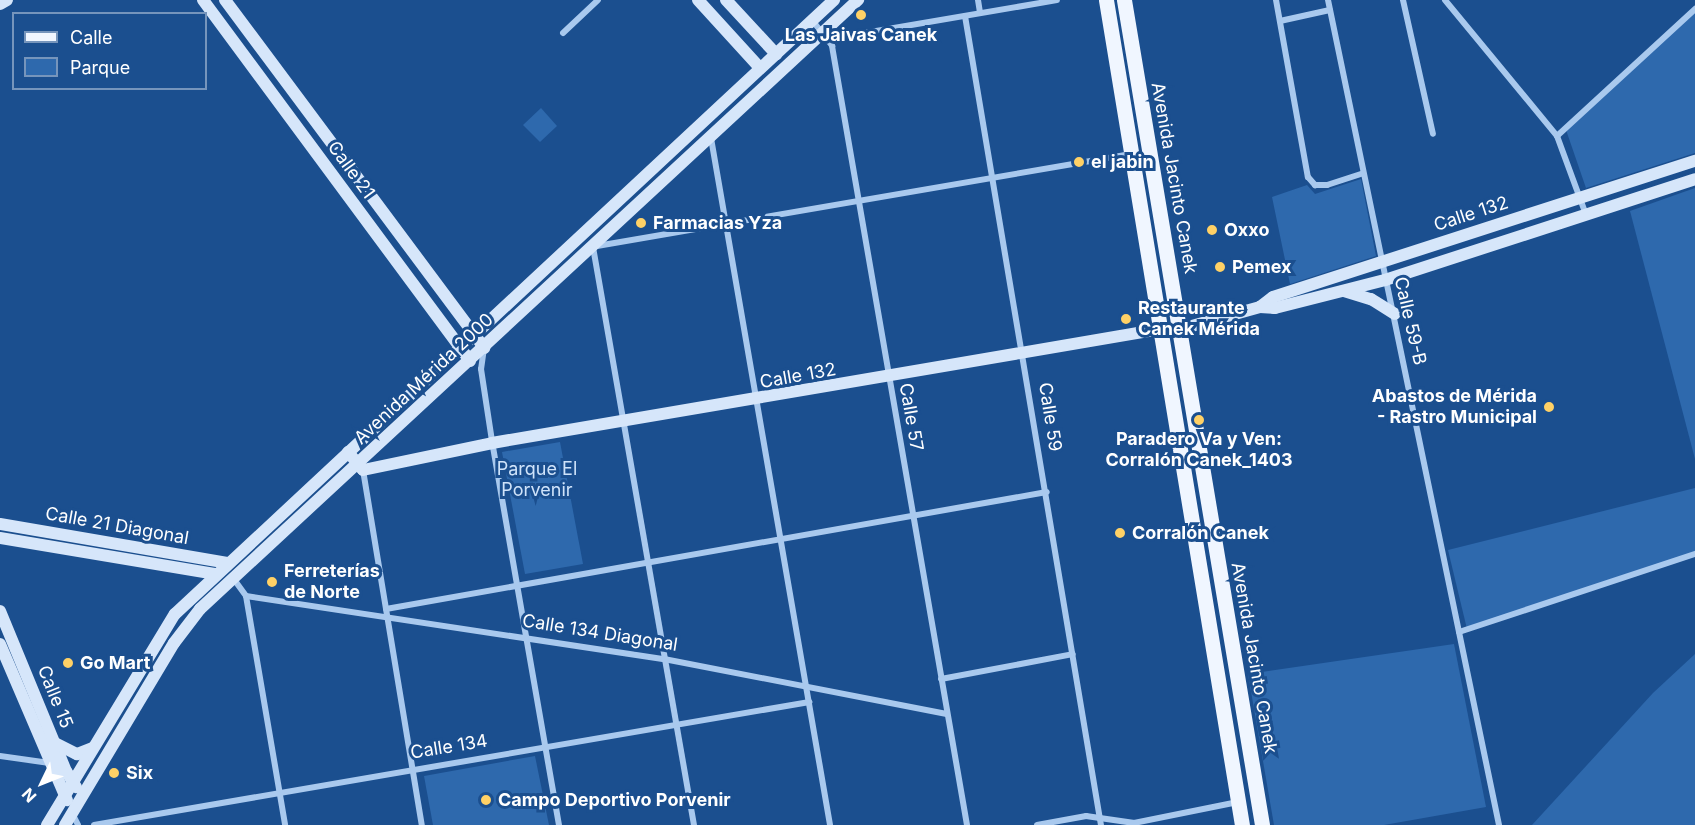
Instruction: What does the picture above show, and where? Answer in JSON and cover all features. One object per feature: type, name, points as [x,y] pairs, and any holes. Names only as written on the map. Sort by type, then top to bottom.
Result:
[{"type":"main road","name":"Avenida Jacinto Canek","points":[[1106,0],[1242,825]]},
{"type":"main road","name":"Avenida Jacinto Canek","points":[[1124,0],[1181,329],[1262,825]]},
{"type":"street","points":[[0,4],[7,0]]},
{"type":"street","name":"Calle 21","points":[[203,0],[470,361]]},
{"type":"street","name":"Calle 21","points":[[225,0],[484,348]]},
{"type":"street","points":[[563,33],[598,0]]},
{"type":"street","points":[[698,0],[760,68]]},
{"type":"street","points":[[726,0],[776,54]]},
{"type":"street","name":"Avenida Mérida 2000","points":[[47,825],[175,614],[473,333],[582,235],[834,0]]},
{"type":"street","name":"Avenida Mérida 2000","points":[[65,825],[184,627],[233,577],[361,467],[470,361],[858,0]]},
{"type":"street","points":[[978,0],[980,13]]},
{"type":"street","points":[[824,32],[841,36],[1057,0]]},
{"type":"street","points":[[1276,0],[1308,177],[1315,185],[1363,173]]},
{"type":"street","name":"Calle 59-B","points":[[1328,0],[1381,262],[1395,314],[1499,825]]},
{"type":"street","points":[[1403,0],[1433,134]]},
{"type":"street","points":[[1445,0],[1557,136],[1586,215]]},
{"type":"street","points":[[1557,136],[1695,9]]},
{"type":"street","points":[[1280,21],[1330,10]]},
{"type":"street","name":"Calle 59","points":[[965,15],[1025,355],[1100,822]]},
{"type":"street","name":"Calle 57","points":[[812,20],[824,32],[832,46],[967,825]]},
{"type":"street","points":[[306,140],[320,129]]},
{"type":"street","points":[[711,137],[830,825]]},
{"type":"street","points":[[593,246],[859,203],[1131,154]]},
{"type":"street","name":"Calle 132","points":[[1260,307],[1273,297],[1695,160]]},
{"type":"street","name":"Calle 132","points":[[361,467],[492,443],[1025,355],[1161,329],[1181,329],[1260,307],[1275,308],[1385,280],[1695,179]]},
{"type":"street","points":[[582,235],[593,246],[694,825]]},
{"type":"street","points":[[1147,244],[1165,241]]},
{"type":"street","points":[[1343,291],[1371,299],[1395,314]]},
{"type":"street","points":[[484,348],[481,369],[492,443],[559,825]]},
{"type":"street","points":[[470,361],[481,369]]},
{"type":"street","points":[[1170,384],[1188,381]]},
{"type":"street","points":[[348,452],[361,467],[422,825]]},
{"type":"street","points":[[386,612],[517,584],[1047,492]]},
{"type":"street","name":"Calle 21 Diagonal","points":[[0,524],[229,563]]},
{"type":"street","name":"Calle 21 Diagonal","points":[[0,538],[216,574]]},
{"type":"street","points":[[1459,632],[1695,554]]},
{"type":"street","points":[[233,577],[246,596],[285,825]]},
{"type":"street","name":"Calle 134 Diagonal","points":[[246,596],[386,612],[664,658],[806,684],[947,714]]},
{"type":"street","name":"Calle 15","points":[[0,611],[55,743],[82,795]]},
{"type":"street","name":"Calle 15","points":[[0,644],[71,813]]},
{"type":"street","points":[[941,680],[1073,654]]},
{"type":"street","name":"Calle 134","points":[[94,825],[280,794],[412,767],[809,702]]},
{"type":"street","points":[[55,743],[77,754],[93,748]]},
{"type":"street","points":[[0,749],[2,756],[50,763]]},
{"type":"street","points":[[1037,825],[1086,816],[1100,822],[1134,823],[1238,802]]},
{"type":"street","points":[[71,813],[78,825]]},
{"type":"green space","points":[[1695,9],[1695,153],[1586,188],[1565,127]]},
{"type":"green space","points":[[541,108],[557,126],[540,142],[523,125]]},
{"type":"green space","points":[[1361,179],[1376,256],[1290,284],[1272,197],[1307,185],[1315,194]]},
{"type":"green space","points":[[1695,188],[1695,459],[1630,211]]},
{"type":"green space","name":"Parque El Porvenir","points":[[560,442],[583,564],[525,574],[502,452]]},
{"type":"green space","points":[[1695,488],[1695,554],[1467,629],[1448,550]]},
{"type":"green space","points":[[1454,644],[1486,807],[1384,825],[1274,825],[1248,674]]},
{"type":"green space","points":[[1695,654],[1695,825],[1532,825],[1653,693]]},
{"type":"green space","name":"Campo Deportivo Porvenir","points":[[535,756],[549,825],[433,825],[424,776]]},
{"type":"place","name":"Las Jaivas Canek","points":[[861,15]]},
{"type":"place","name":"el jabin","points":[[1079,162]]},
{"type":"place","name":"Farmacias Yza","points":[[641,223]]},
{"type":"place","name":"Oxxo","points":[[1212,230]]},
{"type":"place","name":"Pemex","points":[[1220,267]]},
{"type":"place","name":"Restaurante Canek Mérida","points":[[1126,319]]},
{"type":"place","name":"Abastos de Mérida - Rastro Municipal","points":[[1549,407]]},
{"type":"place","name":"Paradero Va y Ven: Corralón Canek_1403","points":[[1199,420]]},
{"type":"place","name":"Corralón Canek","points":[[1120,533]]},
{"type":"place","name":"Ferreterías de Norte","points":[[272,582]]},
{"type":"place","name":"Go Mart","points":[[68,663]]},
{"type":"place","name":"Six","points":[[114,773]]},
{"type":"place","name":"Campo Deportivo Porvenir","points":[[486,800]]}]
